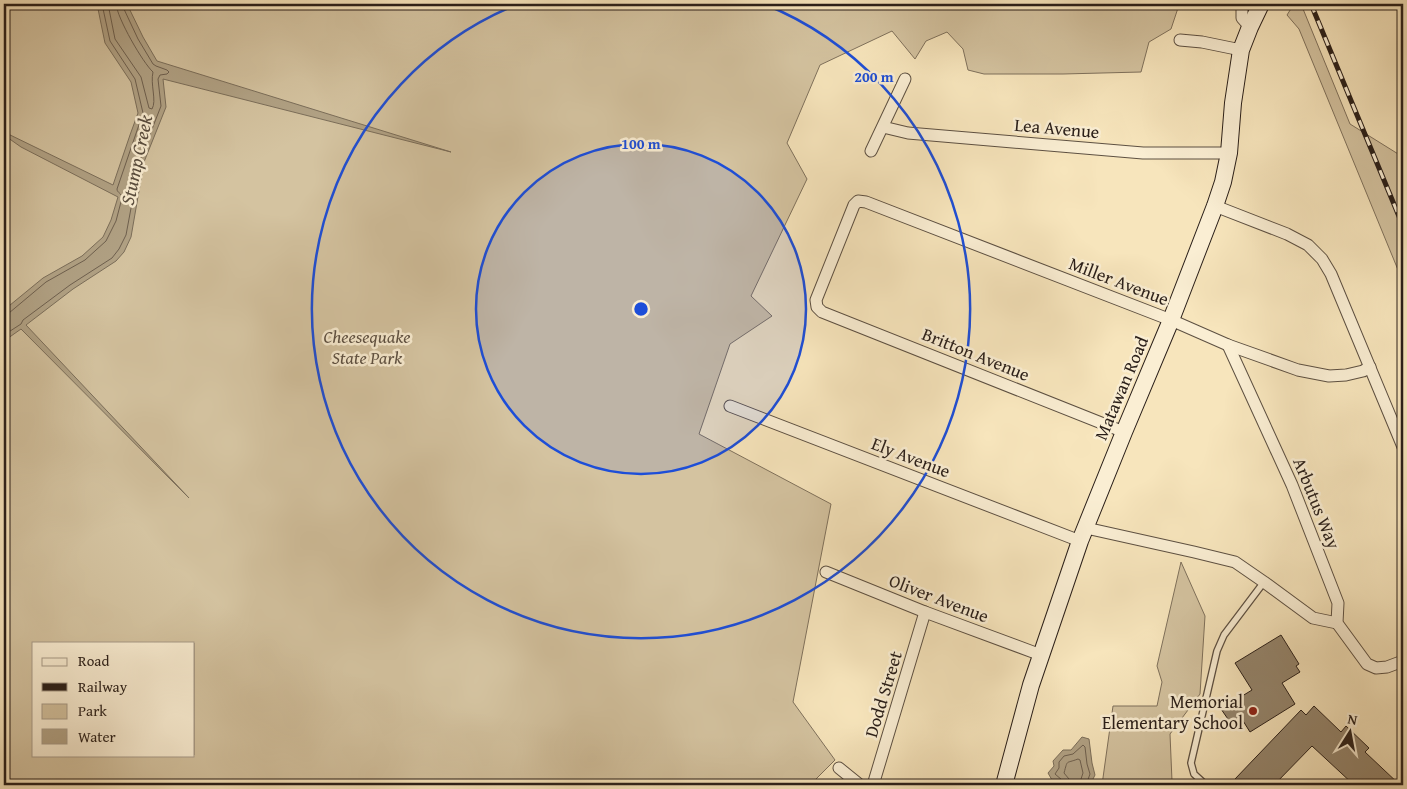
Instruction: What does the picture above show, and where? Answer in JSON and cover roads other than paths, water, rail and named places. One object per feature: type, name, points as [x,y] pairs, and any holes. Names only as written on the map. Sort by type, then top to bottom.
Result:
[{"type":"main road","name":"Matawan Road","points":[[1004,785],[1031,685],[1083,534],[1171,320],[1223,182],[1229,153],[1233,103],[1241,50],[1261,4]]},
{"type":"street","points":[[1242,4],[1242,18],[1250,27]]},
{"type":"street","points":[[1180,40],[1202,42],[1241,50]]},
{"type":"street","points":[[871,151],[905,79]]},
{"type":"street","name":"Lea Avenue","points":[[883,127],[908,133],[1143,153],[1229,153]]},
{"type":"street","name":"Britton Avenue","points":[[858,201],[854,205],[816,300],[817,307],[822,312],[1124,432]]},
{"type":"street","name":"Miller Avenue","points":[[858,201],[866,202],[1298,370],[1329,376],[1346,375],[1370,367]]},
{"type":"street","points":[[1215,206],[1287,234],[1308,245],[1322,259],[1331,274],[1403,447]]},
{"type":"street","name":"Arbutus Way","points":[[1228,344],[1292,485],[1338,603],[1337,623]]},
{"type":"street","name":"Ely Avenue","points":[[730,406],[1083,534],[1194,552],[1235,562],[1313,618],[1337,623]]},
{"type":"street","name":"Oliver Avenue","points":[[826,572],[1041,655]]},
{"type":"street","name":"Dodd Street","points":[[873,785],[926,612]]},
{"type":"street","points":[[1337,623],[1367,664],[1376,668],[1387,668],[1403,661]]},
{"type":"street","points":[[839,768],[860,785]]},
{"type":"lane","points":[[1206,785],[1194,774],[1191,763],[1217,651],[1224,635],[1264,582]]},
{"type":"water","name":"Stump Creek","points":[[97,4],[127,4],[157,61],[451,152],[163,79],[166,107],[144,162],[131,237],[124,252],[116,261],[73,289],[26,325],[189,498],[21,329],[4,341],[4,310],[43,278],[82,256],[103,237],[111,220],[118,197],[21,147],[4,135],[4,132],[113,185],[138,113],[131,82],[105,43]]},
{"type":"water","points":[[1082,737],[1089,739],[1095,775],[1090,785],[1062,785],[1052,780],[1048,773],[1054,766],[1053,761],[1063,750],[1071,750]]},
{"type":"railway","points":[[1311,4],[1403,226]]},
{"type":"place","name":"Memorial Elementary School","points":[[1253,711]]},
{"type":"park label","name":"Cheesequake State Park","points":[[367,346]]}]
